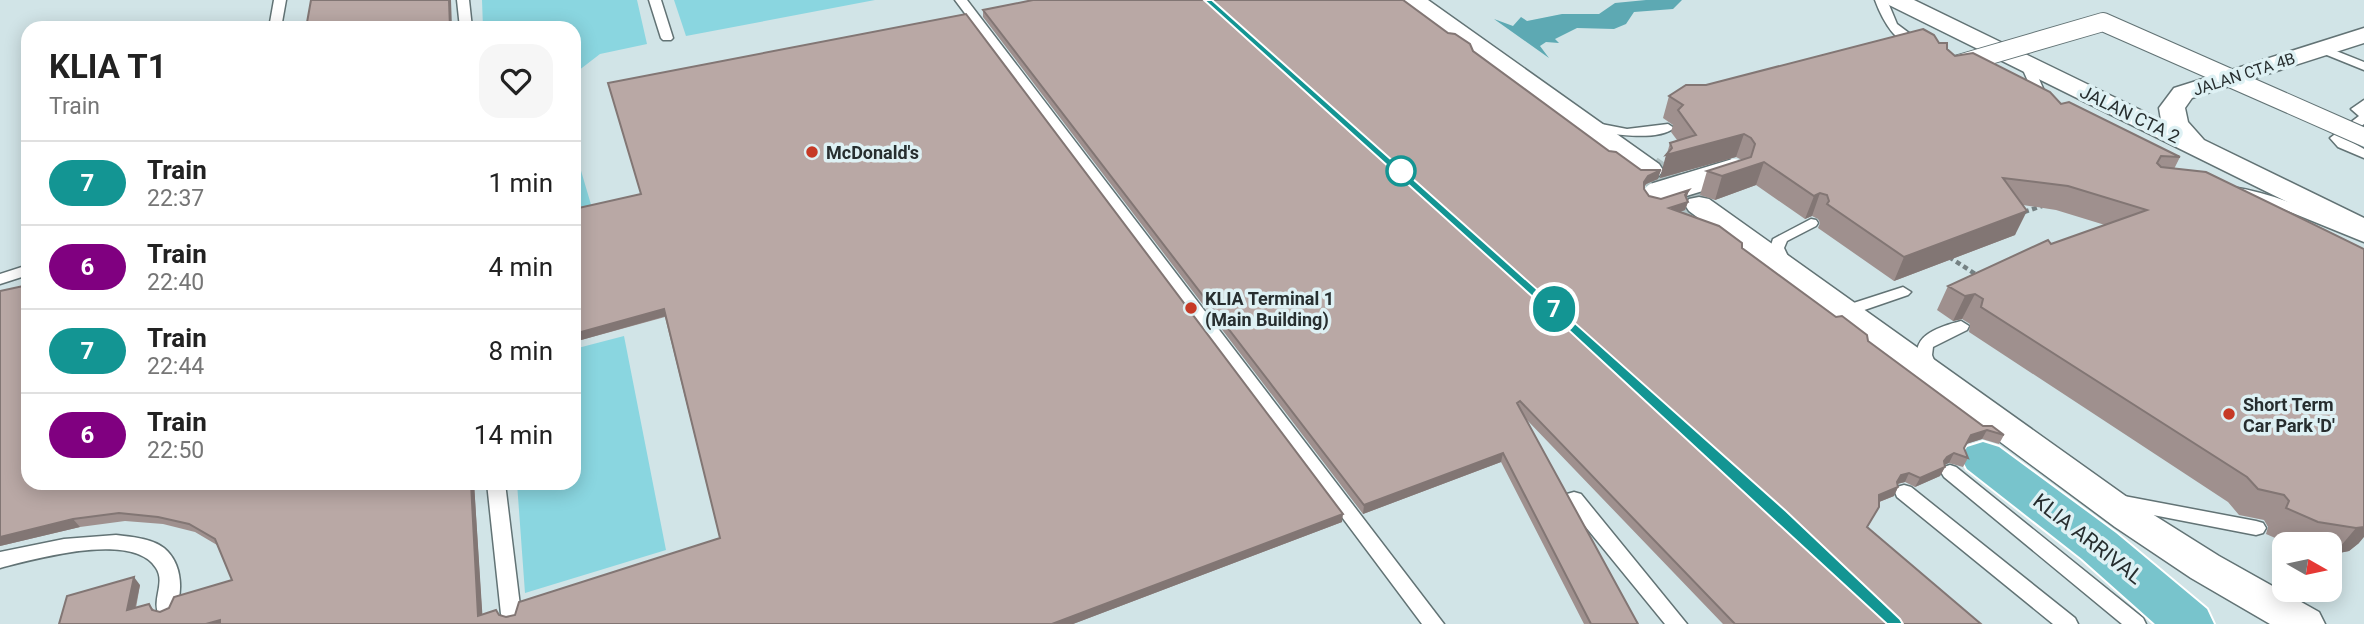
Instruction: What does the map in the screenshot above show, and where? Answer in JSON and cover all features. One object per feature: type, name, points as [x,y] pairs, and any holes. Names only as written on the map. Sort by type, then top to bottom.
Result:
[{"type":"main road","points":[[1977,464],[2171,624]]},
{"type":"main road","name":"KLIA ARRIVAL","points":[[1977,464],[2099,546],[2189,624]]},
{"type":"street","points":[[1414,0],[1589,126],[1652,182],[1734,170]]},
{"type":"street","name":"JALAN CTA 2","points":[[1897,0],[2364,229]]},
{"type":"street","points":[[1949,67],[2103,22],[2364,137]]},
{"type":"street","name":"JALAN CTA 4B","points":[[2194,145],[2175,124],[2172,108],[2183,93],[2364,34]]},
{"type":"street","points":[[1699,205],[2080,484],[2205,567],[2305,624]]},
{"type":"lane","points":[[276,21],[280,0]]},
{"type":"lane","points":[[463,0],[465,21]]},
{"type":"lane","points":[[655,0],[667,38]]},
{"type":"lane","points":[[961,0],[1434,624]]},
{"type":"lane","points":[[1881,0],[1888,22],[1894,30],[1926,49]]},
{"type":"lane","points":[[2321,49],[2364,66]]},
{"type":"lane","points":[[2026,63],[2046,109]]},
{"type":"lane","points":[[2364,104],[2357,109],[2364,116],[2337,138],[2343,144],[2364,154]]},
{"type":"lane","points":[[1589,126],[1627,132],[1668,128]]},
{"type":"lane","points":[[2220,190],[2270,199],[2364,239]]},
{"type":"lane","points":[[1786,269],[1777,248],[1780,239],[1811,223]]},
{"type":"lane","points":[[0,279],[21,272]]},
{"type":"lane","points":[[1844,312],[1903,292]]},
{"type":"lane","points":[[1938,381],[1927,367],[1925,345],[1933,338],[1961,326]]},
{"type":"lane","points":[[1977,464],[2136,624]]},
{"type":"lane","points":[[1977,464],[2210,624]]},
{"type":"lane","points":[[2080,484],[2137,507],[2256,528]]},
{"type":"lane","points":[[497,490],[511,614]]},
{"type":"lane","points":[[1905,492],[2068,624]]},
{"type":"lane","points":[[1573,499],[1677,624]]},
{"type":"lane","points":[[0,560],[90,542],[143,547],[159,554],[167,565],[171,584],[166,609]]},
{"type":"path","points":[[2019,214],[2044,205]]},
{"type":"path","points":[[1941,252],[1986,280]]},
{"type":"shaded area","points":[[482,0],[637,0],[647,44],[600,54],[581,69],[581,21],[483,21]]},
{"type":"shaded area","points":[[674,0],[875,0],[686,36]]},
{"type":"shaded area","points":[[1682,0],[1673,9],[1634,12],[1626,24],[1614,29],[1577,28],[1555,39],[1559,43],[1546,42],[1540,46],[1549,58],[1494,19],[1513,26],[1521,17],[1527,21],[1562,14],[1599,14],[1615,3]]},
{"type":"shaded area","points":[[581,171],[592,208],[581,211]]},
{"type":"shaded area","points":[[624,336],[666,550],[525,593],[518,490],[581,490],[581,347]]},
{"type":"building","points":[[311,0],[449,0],[450,21],[307,21]]},
{"type":"building","points":[[1033,0],[1403,0],[1448,33],[1455,34],[1470,44],[1473,51],[1609,151],[1616,152],[1641,170],[1661,170],[1648,176],[1644,182],[1644,189],[1649,196],[1661,199],[1689,190],[1685,195],[1688,202],[1669,208],[1719,226],[1742,243],[1742,248],[1836,317],[1842,316],[1867,335],[1868,341],[1983,426],[1992,426],[2004,435],[1987,430],[1971,435],[1964,448],[1968,458],[1954,453],[1944,461],[1945,467],[1920,478],[1909,473],[1901,475],[1897,482],[1898,487],[1879,495],[1879,507],[1867,527],[1981,624],[1735,624],[1520,401],[1517,403],[1638,624],[1591,624],[1503,453],[1364,505],[983,10]]},
{"type":"building","points":[[966,14],[1343,514],[1052,624],[220,624],[220,620],[206,624],[59,624],[67,596],[134,577],[127,610],[149,604],[152,610],[160,612],[169,608],[174,597],[232,580],[215,539],[189,524],[158,517],[119,513],[73,519],[0,537],[0,291],[21,286],[21,490],[471,490],[478,616],[496,610],[499,615],[506,617],[515,615],[519,602],[720,538],[664,309],[581,332],[581,207],[641,194],[608,83]]},
{"type":"building","points":[[1923,29],[1934,35],[1939,43],[1947,43],[1947,49],[1955,56],[1973,53],[2050,92],[2061,104],[2069,102],[2180,157],[2161,156],[2157,163],[2161,167],[2206,172],[2364,249],[2364,527],[2318,522],[2286,508],[2289,501],[2284,495],[2258,489],[2247,477],[1981,307],[1983,299],[1975,294],[1965,296],[1948,286],[2048,240],[2051,244],[2147,210],[2068,186],[2003,178],[2027,211],[1904,257],[1827,204],[1827,195],[1820,193],[1814,196],[1764,162],[1722,176],[1707,171],[1751,157],[1755,144],[1744,134],[1666,155],[1672,148],[1670,143],[1696,135],[1678,110],[1683,105],[1669,96],[1686,85],[1706,85]]},
{"type":"tunnel","points":[[1649,170],[1699,205]]},
{"type":"train","name":"7","points":[[1208,0],[1379,150],[1780,515],[1894,624]]},
{"type":"place","name":"McDonald's","points":[[812,152]]},
{"type":"place","name":"KLIA Terminal 1 (Main Building)","points":[[1191,308]]},
{"type":"place","name":"Short Term Car Park 'D'","points":[[2229,414]]}]
